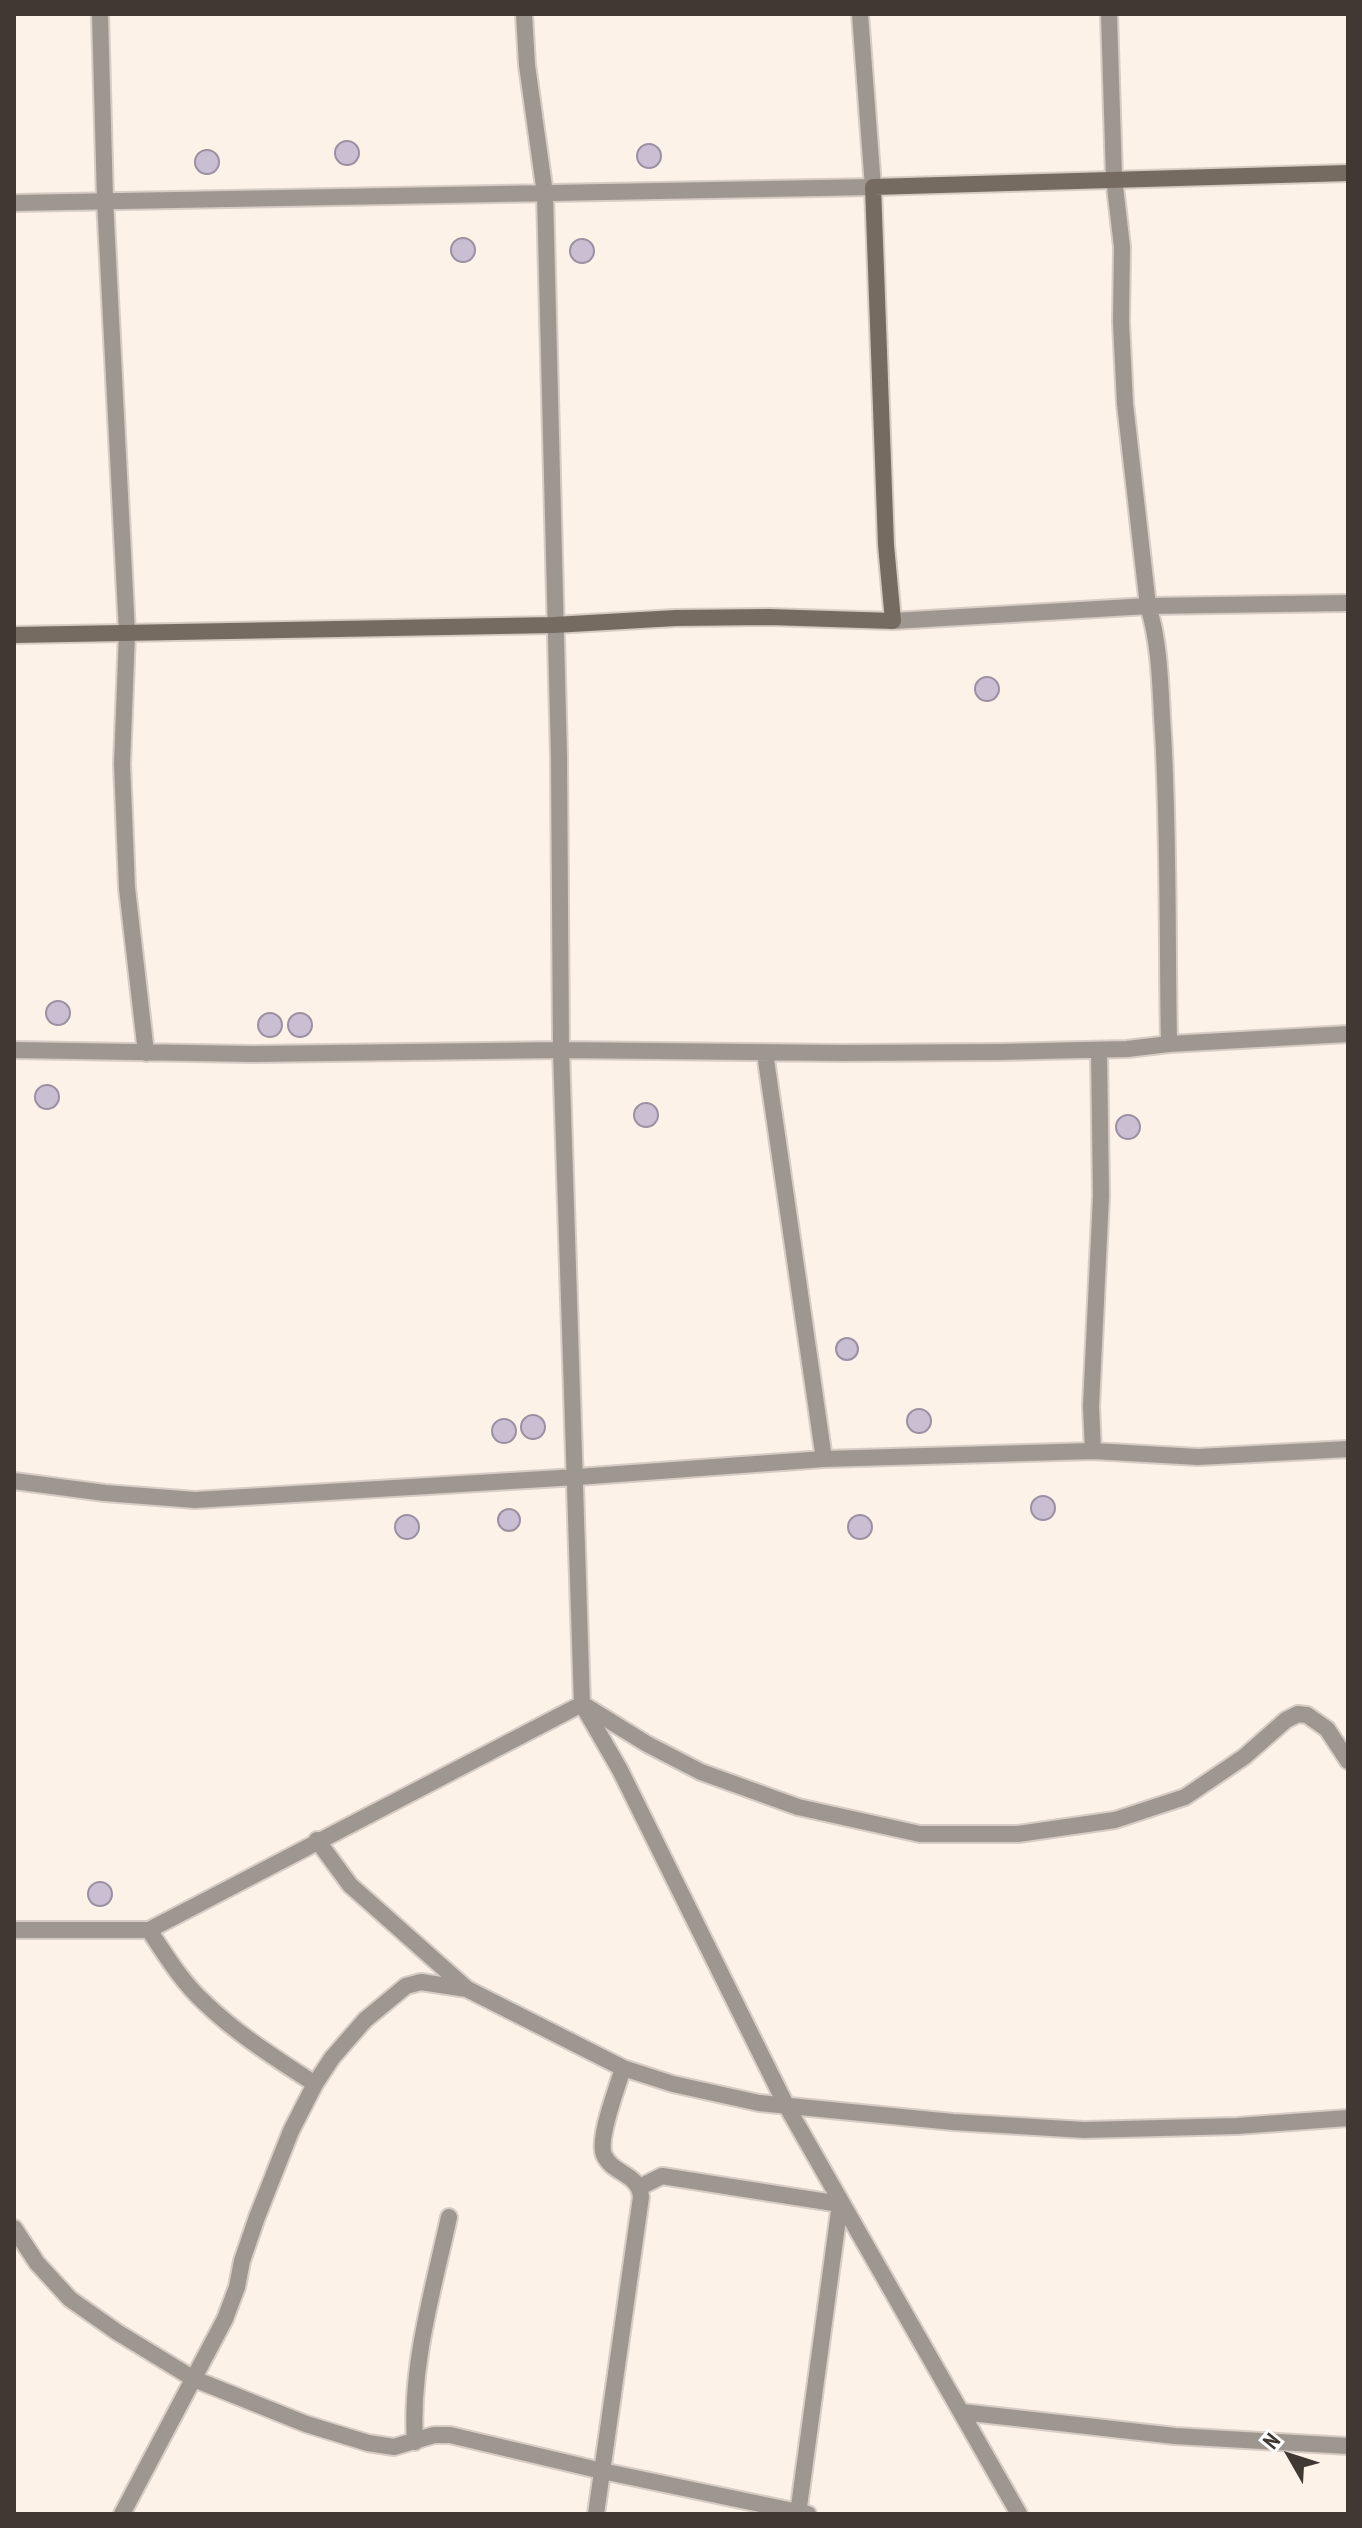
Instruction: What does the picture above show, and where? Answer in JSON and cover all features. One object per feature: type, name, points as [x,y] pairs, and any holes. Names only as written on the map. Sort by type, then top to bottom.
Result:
[{"type":"street","points":[[100,14],[105,200],[127,633],[122,764],[126,873],[146,1053]]},
{"type":"street","points":[[524,14],[527,65],[545,194],[559,757],[561,1050],[582,1704],[620,1770],[786,2105],[1019,2514]]},
{"type":"street","points":[[860,14],[873,187],[886,545],[893,621]]},
{"type":"street","points":[[1109,14],[1114,178],[1122,247],[1121,322],[1125,404],[1148,606],[1156,630],[1166,784],[1169,1044]]},
{"type":"street","points":[[14,203],[873,187],[1348,173]]},
{"type":"street","points":[[14,635],[554,625],[707,618],[893,621],[1148,606],[1348,603]]},
{"type":"street","points":[[14,1050],[253,1054],[561,1050],[765,1053],[1099,1050],[1348,1034]]},
{"type":"street","points":[[1093,1451],[1091,1406],[1101,1196],[1099,1050]]},
{"type":"street","points":[[765,1053],[824,1459]]},
{"type":"street","points":[[14,1481],[195,1500],[824,1459],[1093,1451],[1198,1457],[1348,1449]]},
{"type":"street","points":[[582,1704],[647,1744],[701,1772],[798,1807],[920,1834],[1018,1834],[1115,1820],[1185,1797],[1244,1757],[1286,1720],[1298,1714],[1307,1715],[1327,1729],[1348,1761]]},
{"type":"street","points":[[14,1930],[149,1930],[582,1704]]},
{"type":"street","points":[[317,1840],[350,1885],[467,1989],[623,2068],[673,2084],[759,2103],[926,2120],[1084,2130],[1237,2126],[1348,2118]]},
{"type":"street","points":[[149,1930],[175,1969],[203,2002],[238,2032],[315,2084]]},
{"type":"street","points":[[122,2514],[225,2319],[257,2217],[291,2131],[332,2058],[365,2020],[406,1986],[421,1982],[467,1989]]},
{"type":"street","points":[[596,2514],[639,2212],[640,2187],[610,2163],[603,2150],[623,2068]]},
{"type":"street","points":[[640,2187],[662,2176],[840,2204]]},
{"type":"street","points":[[14,2228],[37,2263],[70,2299],[117,2332],[194,2379],[306,2424],[368,2443],[394,2447],[434,2435],[450,2435],[801,2514],[840,2204]]},
{"type":"street","points":[[415,2442],[414,2396],[418,2362],[449,2217]]},
{"type":"street","points":[[962,2412],[1175,2436],[1348,2451]]},
{"type":"building","points":[[347,141],[355,145],[359,153],[355,161],[347,165],[339,161],[335,153],[339,145]]},
{"type":"building","points":[[649,144],[657,148],[661,156],[657,164],[649,168],[641,164],[637,156],[641,148]]},
{"type":"building","points":[[207,150],[215,154],[219,162],[215,170],[207,174],[199,170],[195,162],[199,154]]},
{"type":"building","points":[[463,238],[471,242],[475,250],[471,258],[463,262],[455,258],[451,250],[455,242]]},
{"type":"building","points":[[582,239],[590,243],[594,251],[590,259],[582,263],[574,259],[570,251],[574,243]]},
{"type":"building","points":[[987,677],[995,681],[999,689],[995,697],[987,701],[979,697],[975,689],[979,681]]},
{"type":"building","points":[[58,1001],[66,1005],[70,1013],[66,1021],[58,1025],[50,1021],[46,1013],[50,1005]]},
{"type":"building","points":[[270,1013],[278,1017],[282,1025],[278,1033],[270,1037],[262,1033],[258,1025],[262,1017]]},
{"type":"building","points":[[300,1013],[308,1017],[312,1025],[308,1033],[300,1037],[292,1033],[288,1025],[292,1017]]},
{"type":"building","points":[[47,1085],[55,1089],[59,1097],[55,1105],[47,1109],[39,1105],[35,1097],[39,1089]]},
{"type":"building","points":[[646,1103],[654,1107],[658,1115],[654,1123],[646,1127],[638,1123],[634,1115],[638,1107]]},
{"type":"building","points":[[1128,1115],[1136,1119],[1140,1127],[1136,1135],[1128,1139],[1120,1135],[1116,1127],[1120,1119]]},
{"type":"building","points":[[843,1338],[851,1338],[858,1349],[851,1360],[843,1360],[836,1353],[836,1345]]},
{"type":"building","points":[[919,1409],[927,1413],[931,1421],[927,1429],[919,1433],[911,1429],[907,1421],[911,1413]]},
{"type":"building","points":[[533,1415],[541,1419],[545,1427],[541,1435],[533,1439],[525,1435],[521,1427],[525,1419]]},
{"type":"building","points":[[504,1419],[512,1423],[516,1431],[512,1439],[504,1443],[496,1439],[492,1431],[496,1423]]},
{"type":"building","points":[[1043,1496],[1051,1500],[1055,1508],[1051,1516],[1043,1520],[1035,1516],[1031,1508],[1035,1500]]},
{"type":"building","points":[[505,1509],[513,1509],[520,1520],[513,1531],[505,1531],[498,1524],[498,1516]]},
{"type":"building","points":[[407,1515],[415,1519],[419,1527],[415,1535],[407,1539],[399,1535],[395,1527],[399,1519]]},
{"type":"building","points":[[860,1515],[868,1519],[872,1527],[868,1535],[860,1539],[852,1535],[848,1527],[852,1519]]},
{"type":"building","points":[[100,1882],[108,1886],[112,1894],[108,1902],[100,1906],[92,1902],[88,1894],[92,1886]]}]
